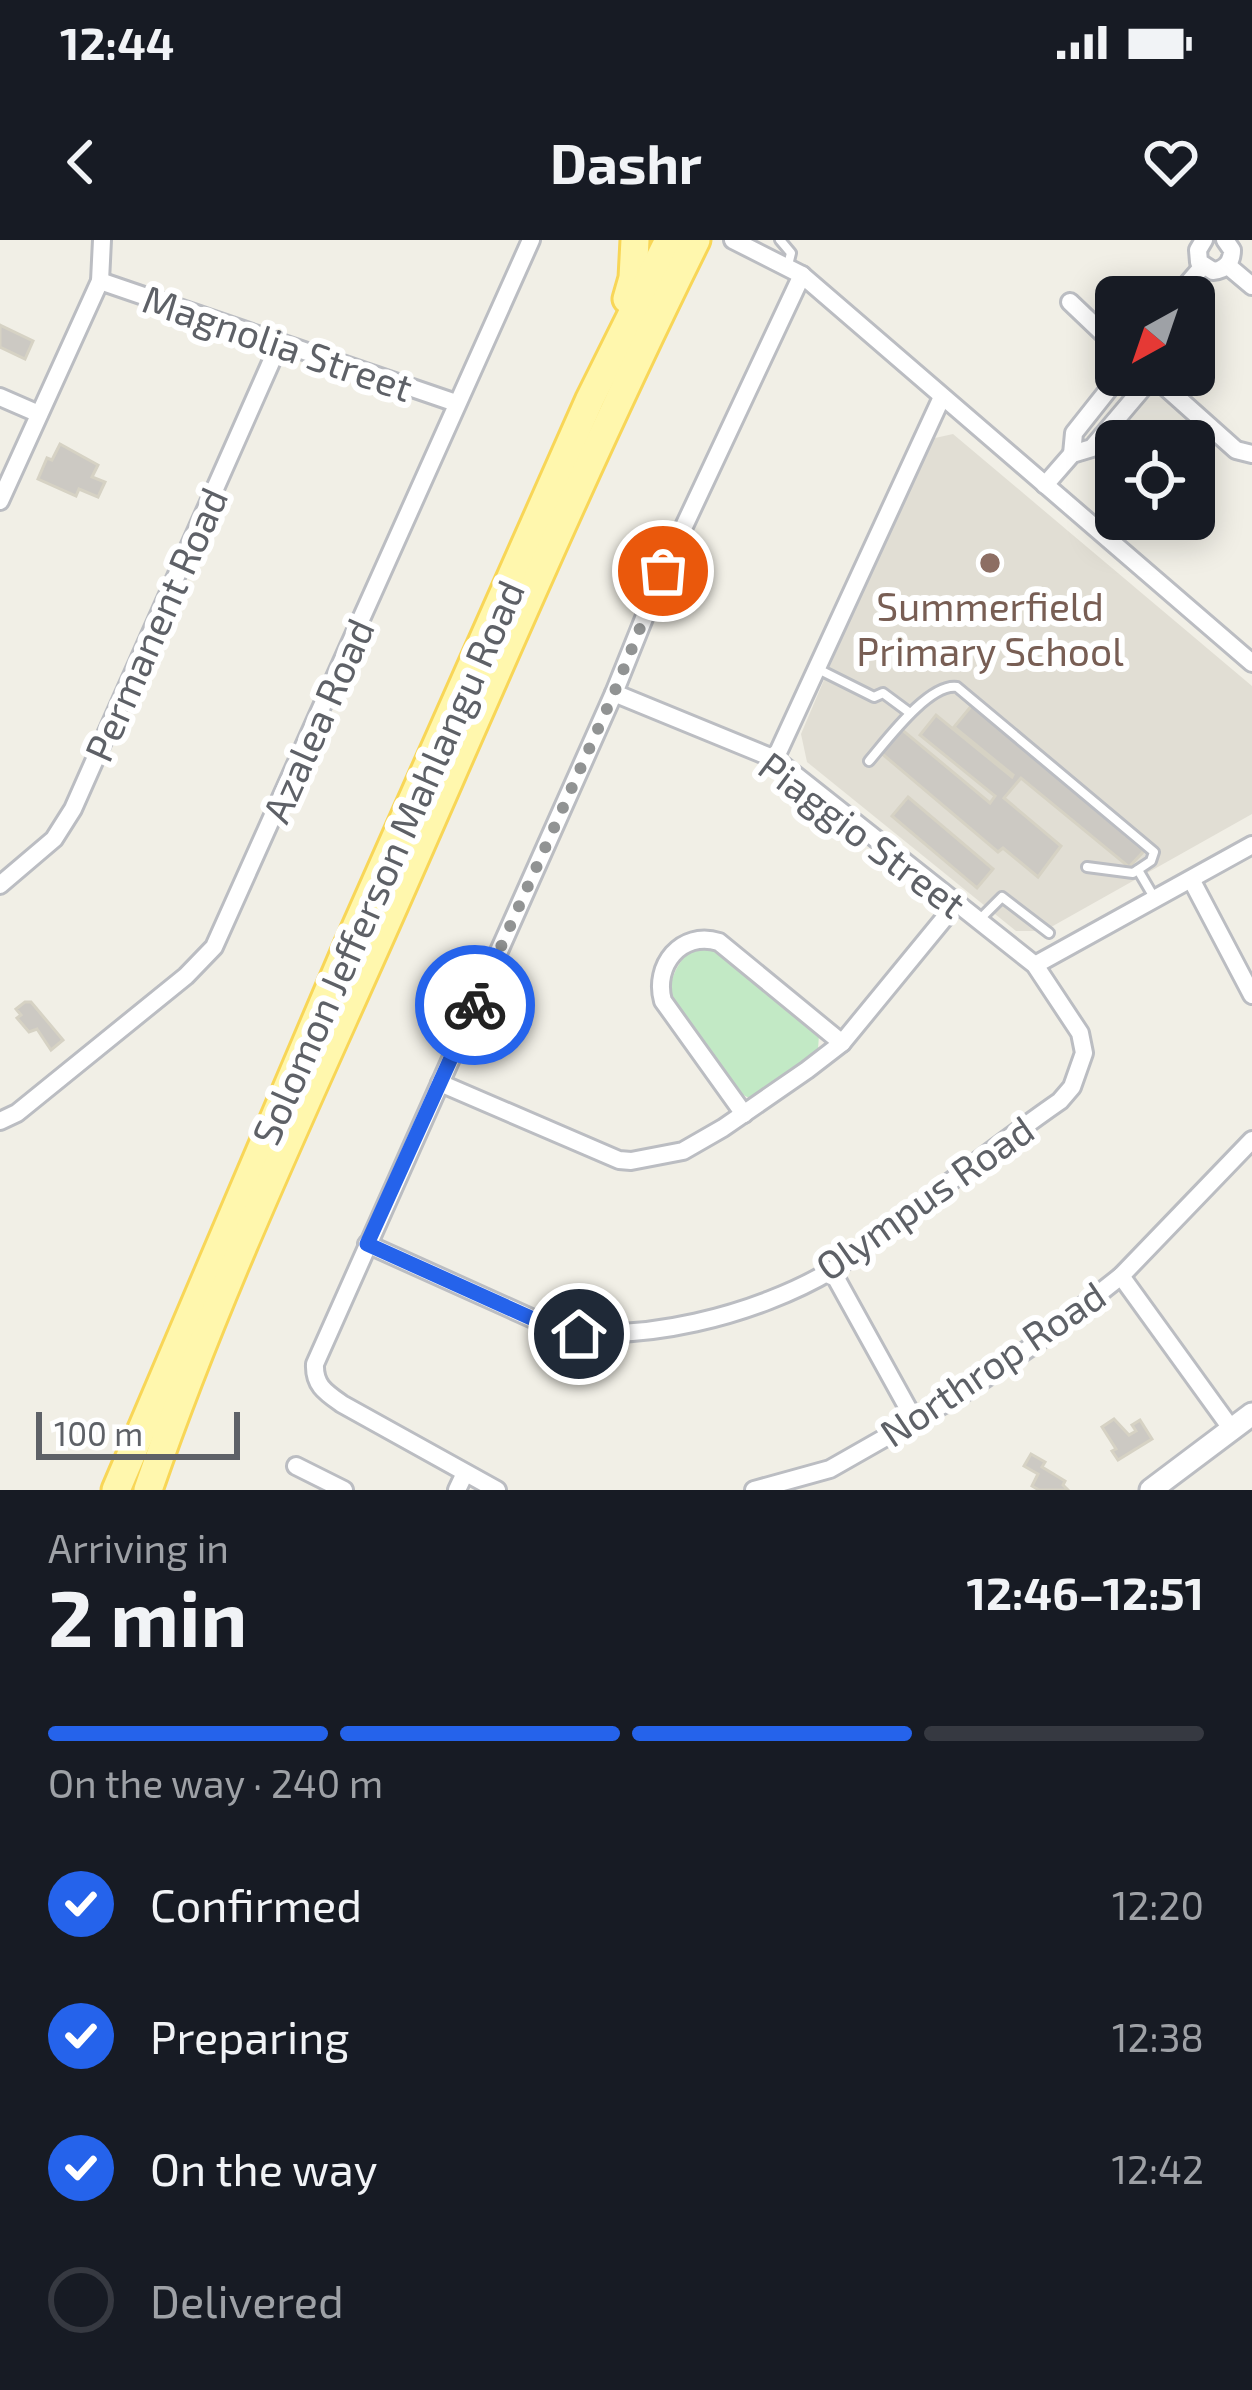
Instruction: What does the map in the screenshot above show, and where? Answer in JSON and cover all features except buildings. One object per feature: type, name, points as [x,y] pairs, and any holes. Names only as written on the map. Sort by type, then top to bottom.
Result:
[{"type":"main road","points":[[608,361],[633,278],[635,240]]},
{"type":"main road","name":"Solomon Jefferson Mahlangu Road","points":[[117,1487],[608,361],[669,240]]},
{"type":"main road","name":"Solomon Jefferson Mahlangu Road","points":[[148,1490],[187,1377],[310,1094],[629,376],[696,240]]},
{"type":"street","points":[[0,501],[100,280],[101,240]]},
{"type":"street","name":"Azalea Road","points":[[0,1121],[17,1113],[211,952],[531,240]]},
{"type":"street","points":[[733,240],[795,271],[1252,663]]},
{"type":"street","points":[[1204,240],[1198,250],[1203,266],[1213,271],[1228,266],[1232,256],[1226,240]]},
{"type":"street","points":[[1194,276],[1203,266]]},
{"type":"street","points":[[1228,266],[1252,286]]},
{"type":"street","points":[[497,1490],[461,1481],[328,1395],[314,1377],[315,1364],[614,693],[795,271]]},
{"type":"street","name":"Magnolia Street","points":[[100,280],[456,403]]},
{"type":"street","points":[[1070,302],[1095,324]]},
{"type":"street","name":"Permanent Road","points":[[0,885],[55,839],[73,809],[280,342]]},
{"type":"street","points":[[1075,450],[1074,433],[1103,396]]},
{"type":"street","points":[[1046,484],[1075,450],[1092,448],[1135,396]]},
{"type":"street","points":[[1176,396],[1236,450],[1252,454]]},
{"type":"street","points":[[0,397],[39,414]]},
{"type":"street","points":[[775,759],[941,397]]},
{"type":"street","name":"Piaggio Street","points":[[614,693],[775,759],[1035,965]]},
{"type":"street","points":[[1035,965],[1252,845]]},
{"type":"street","points":[[1192,881],[1252,995]]},
{"type":"street","points":[[440,1083],[606,1156],[632,1161],[682,1151],[842,1043],[956,904]]},
{"type":"street","points":[[743,1114],[663,1001],[660,983],[665,967],[682,944],[694,939],[718,942],[842,1043]]},
{"type":"street","name":"Olympus Road","points":[[367,1244],[551,1327],[591,1334],[658,1329],[763,1302],[832,1270],[1060,1101],[1072,1087],[1084,1053],[1080,1033],[1035,965]]},
{"type":"street","name":"Northrop Road","points":[[754,1490],[830,1469],[1035,1344],[1121,1276],[1252,1140]]},
{"type":"street","points":[[832,1270],[915,1421]]},
{"type":"street","points":[[1121,1276],[1233,1431]]},
{"type":"street","points":[[1151,1490],[1252,1414]]},
{"type":"street","points":[[296,1466],[344,1490]]},
{"type":"lane","points":[[780,240],[795,271]]},
{"type":"lane","points":[[816,669],[874,697],[883,693],[910,713]]},
{"type":"lane","points":[[869,760],[910,713],[944,687],[957,687],[1154,852],[1151,861],[1127,874],[1087,867]]},
{"type":"lane","points":[[1138,870],[1156,901]]},
{"type":"lane","points":[[978,921],[1001,897],[1049,933]]},
{"type":"shaded area","name":"Summerfield Primary School","points":[[953,434],[1252,686],[1252,814],[1044,931],[1016,931],[807,762],[801,734],[926,440]]},
{"type":"green space","points":[[700,946],[723,955],[819,1035],[818,1049],[758,1096],[749,1098],[734,1090],[669,995],[678,965]]},
{"type":"way so far","points":[[475,1005],[663,571]]},
{"type":"place","name":"Summerfield Primary School","points":[[990,563]]},
{"type":"route","points":[[475,1005],[367,1244],[551,1327],[579,1334]]}]
